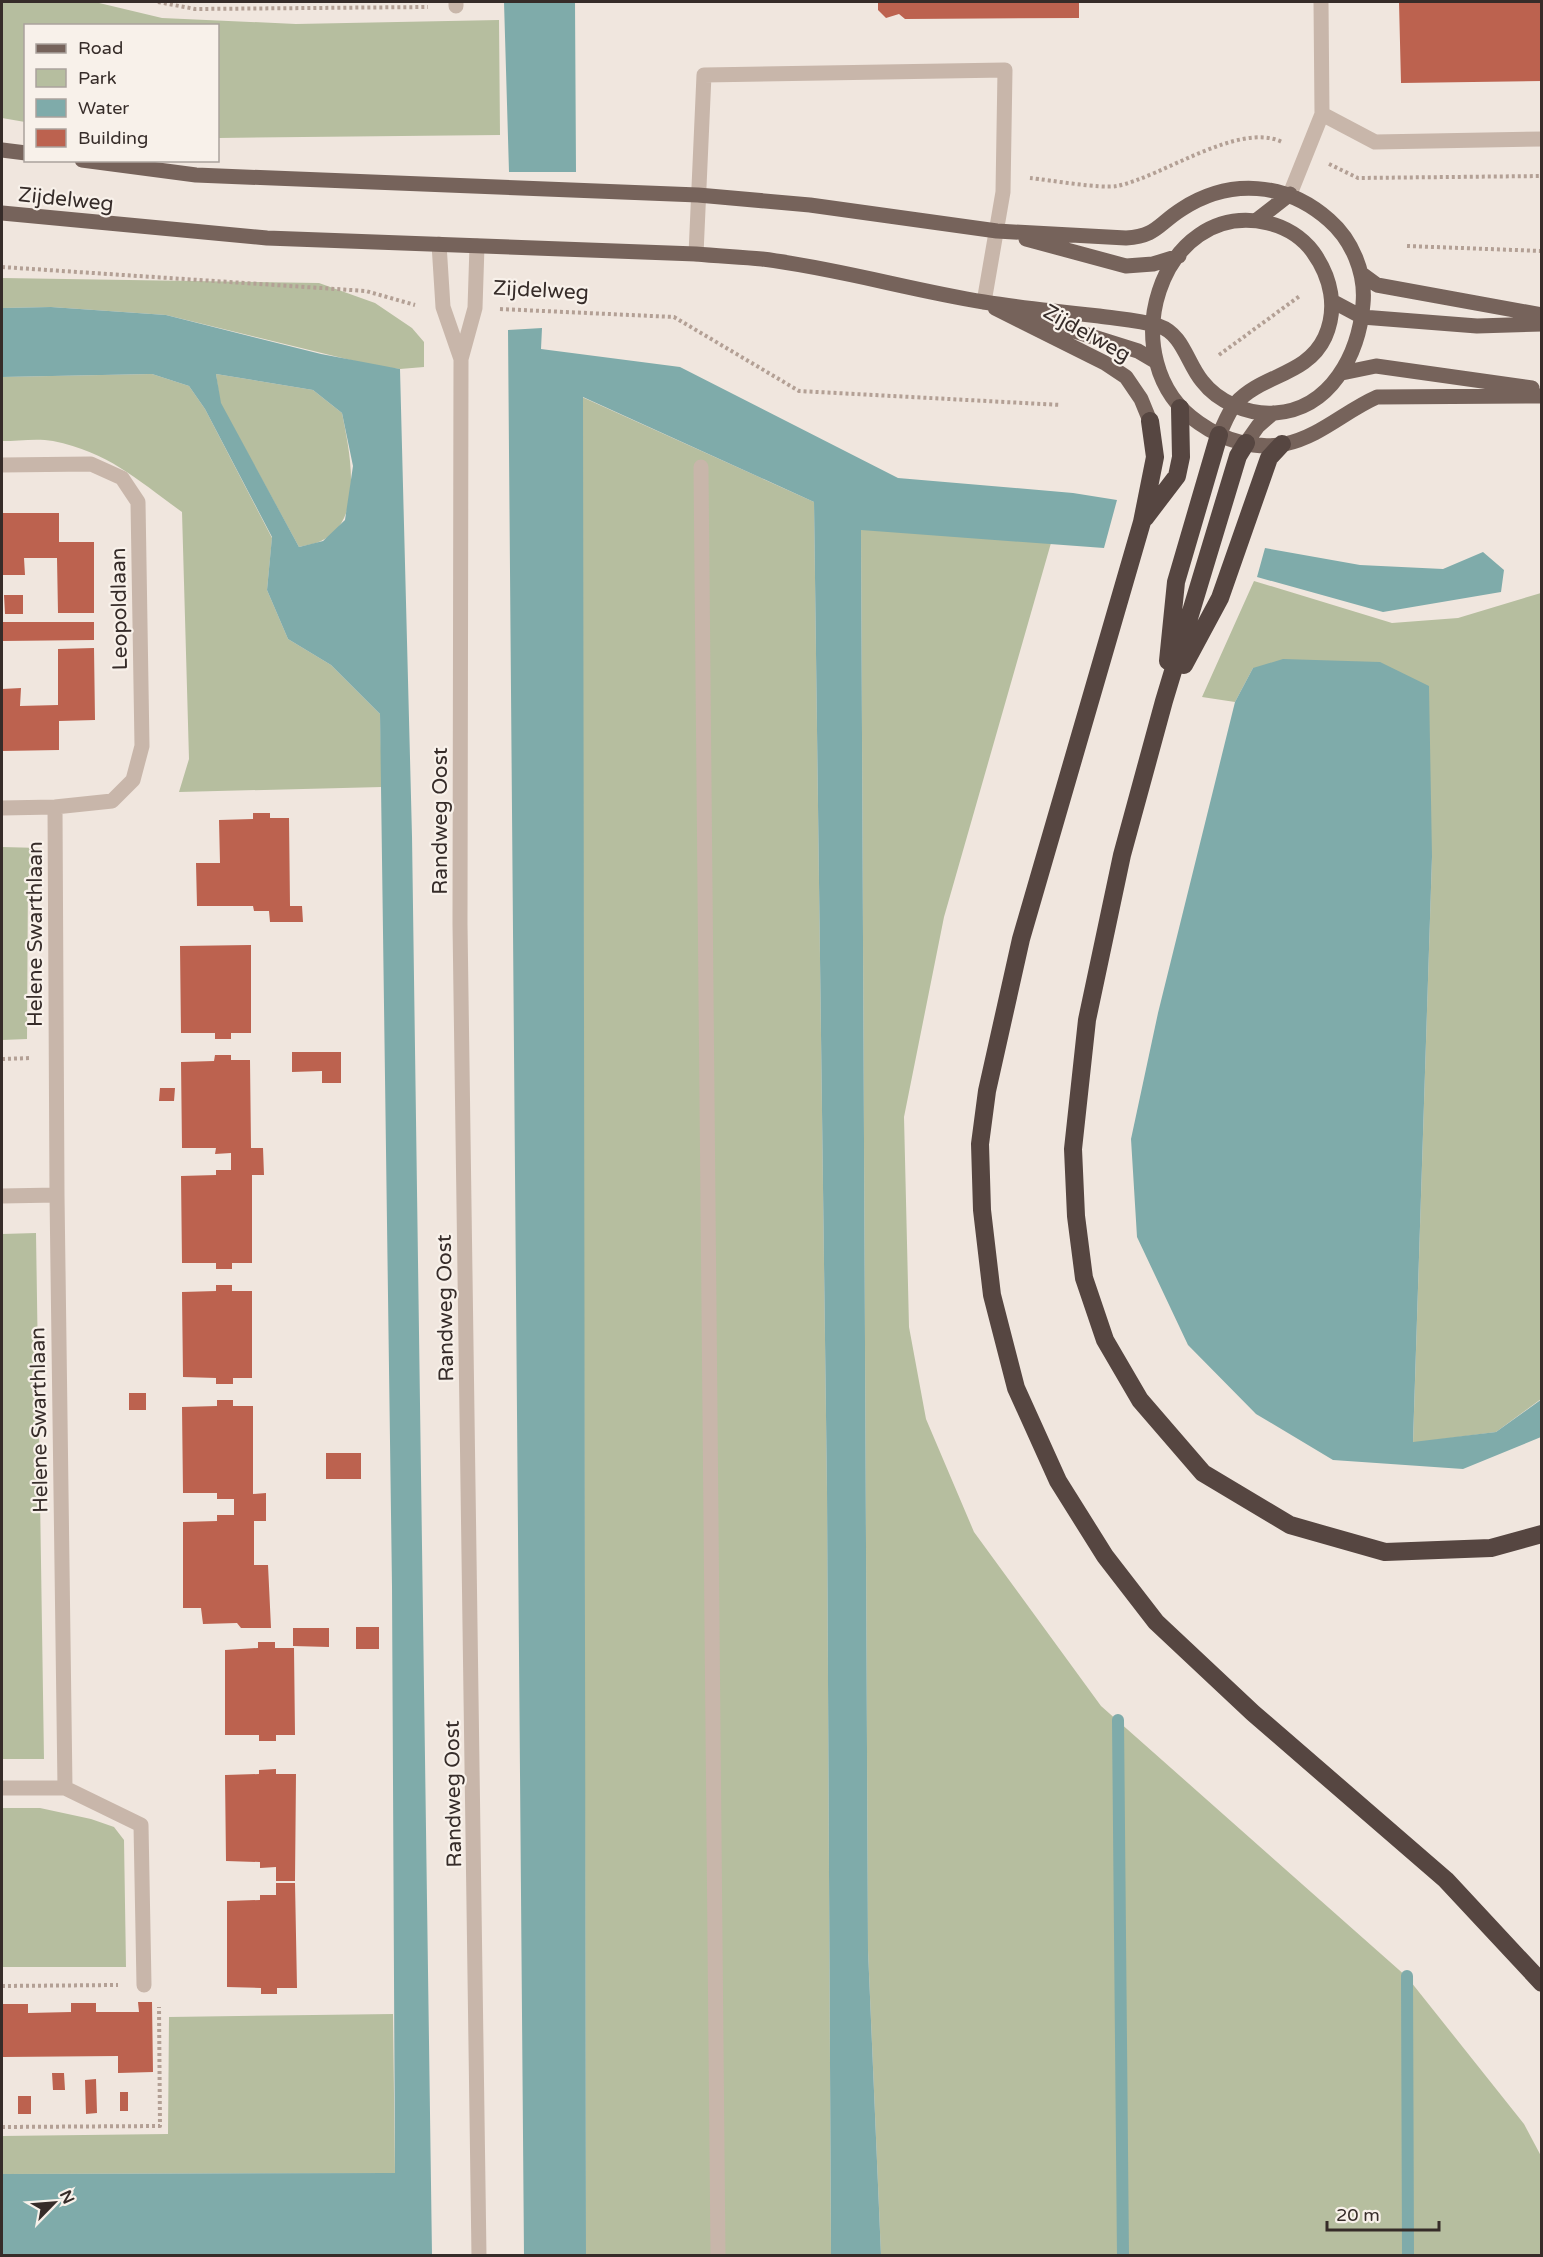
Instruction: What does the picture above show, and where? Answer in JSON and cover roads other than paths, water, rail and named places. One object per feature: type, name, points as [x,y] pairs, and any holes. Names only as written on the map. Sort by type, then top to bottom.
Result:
[{"type":"highway","points":[[1142,522],[1177,476],[1181,458],[1180,408]]},
{"type":"highway","points":[[1150,422],[1155,457],[1142,522],[1021,939],[987,1091],[980,1144],[982,1210],[992,1295],[1016,1388],[1058,1481],[1105,1556],[1156,1622],[1253,1713],[1446,1880],[1542,1983]]},
{"type":"highway","points":[[1164,701],[1176,582],[1219,435]]},
{"type":"highway","points":[[1246,443],[1239,456],[1164,701],[1122,855],[1100,951],[1077,1090],[1073,1149],[1076,1216],[1084,1278],[1105,1340],[1140,1401],[1203,1473],[1290,1525],[1385,1552],[1491,1548],[1542,1534]]},
{"type":"highway","points":[[1164,701],[1220,598],[1269,458],[1282,444]]},
{"type":"main road","name":"Zijdelweg","points":[[2,150],[24,153]]},
{"type":"main road","name":"Zijdelweg","points":[[97,162],[196,175],[385,185],[501,186],[698,195],[810,205],[997,231],[1126,238],[1145,237],[1197,199],[1220,191],[1259,188],[1290,194]]},
{"type":"main road","points":[[1151,324],[1162,327],[1174,336],[1201,381],[1216,395],[1234,406],[1253,412],[1273,414],[1294,410],[1312,402],[1329,389],[1342,373],[1358,337],[1362,317],[1362,274],[1352,248],[1335,225],[1314,207],[1290,194],[1257,220]]},
{"type":"main road","name":"Zijdelweg","points":[[2,213],[267,238],[696,254],[763,260],[984,302],[1151,324]]},
{"type":"main road","points":[[1219,435],[1234,406],[1267,380],[1293,371],[1315,353],[1325,338],[1331,320],[1332,302],[1329,282],[1321,263],[1309,247],[1294,234],[1276,225],[1257,220],[1234,221],[1213,228],[1194,240],[1179,256],[1159,288],[1151,324],[1155,361],[1169,394],[1180,408],[1219,435],[1246,443],[1282,444],[1314,435],[1359,405],[1377,397],[1542,396]]},
{"type":"main road","name":"Zijdelweg","points":[[997,231],[1126,266],[1152,264],[1179,256]]},
{"type":"main road","points":[[1362,274],[1377,285],[1542,315]]},
{"type":"main road","name":"Zijdelweg","points":[[984,302],[1138,351],[1155,361]]},
{"type":"main road","name":"Zijdelweg","points":[[984,302],[1105,363],[1126,377],[1141,399],[1150,422]]},
{"type":"main road","points":[[1332,302],[1362,317],[1477,326],[1542,324]]},
{"type":"main road","points":[[1342,373],[1376,366],[1542,390]]},
{"type":"main road","points":[[1246,443],[1258,426],[1273,414]]},
{"type":"street","points":[[1290,194],[1323,114],[1321,2]]},
{"type":"street","points":[[696,254],[704,75],[1005,70],[1003,192],[984,302]]},
{"type":"street","points":[[1323,114],[1375,142],[1542,139]]},
{"type":"street","name":"Randweg Oost","points":[[439,244],[443,307],[461,359]]},
{"type":"street","name":"Randweg Oost","points":[[477,246],[475,308],[461,359],[460,924],[479,2256]]},
{"type":"street","name":"Leopoldlaan","points":[[2,465],[91,464],[122,478],[138,502],[142,746],[133,780],[112,801],[55,807],[2,808]]},
{"type":"street","points":[[701,467],[718,2256]]},
{"type":"street","name":"Helene Swarthlaan","points":[[55,807],[57,1195],[65,1788]]},
{"type":"street","points":[[2,1196],[57,1195]]},
{"type":"street","points":[[2,1788],[65,1788],[141,1826],[144,1985]]},
{"type":"water","points":[[504,2],[575,2],[576,172],[509,172]]},
{"type":"water","points":[[51,307],[166,315],[321,354],[400,369],[412,836],[432,2255],[2,2255],[2,2174],[395,2173],[392,1586],[380,714],[331,665],[288,639],[267,590],[272,537],[205,409],[189,386],[152,374],[2,377],[2,308]],"holes":[[[216,374],[313,390],[342,413],[353,466],[345,520],[323,541],[299,547],[221,403]]]},
{"type":"water","points":[[542,328],[541,349],[680,367],[898,478],[1073,493],[1117,500],[1104,548],[861,530],[868,1950],[881,2255],[831,2255],[827,1492],[814,502],[583,397],[586,2255],[524,2255],[508,330]]},
{"type":"water","points":[[1265,548],[1360,565],[1443,569],[1483,552],[1504,570],[1501,592],[1383,612],[1257,577]]},
{"type":"water","points":[[1283,659],[1380,662],[1429,686],[1432,857],[1413,1442],[1496,1432],[1542,1399],[1541,1437],[1463,1469],[1333,1460],[1256,1414],[1188,1345],[1137,1237],[1131,1139],[1158,1013],[1235,702],[1253,668]]},
{"type":"waterway","points":[[1118,1720],[1123,2256]]},
{"type":"waterway","points":[[1407,1976],[1408,2256]]}]
